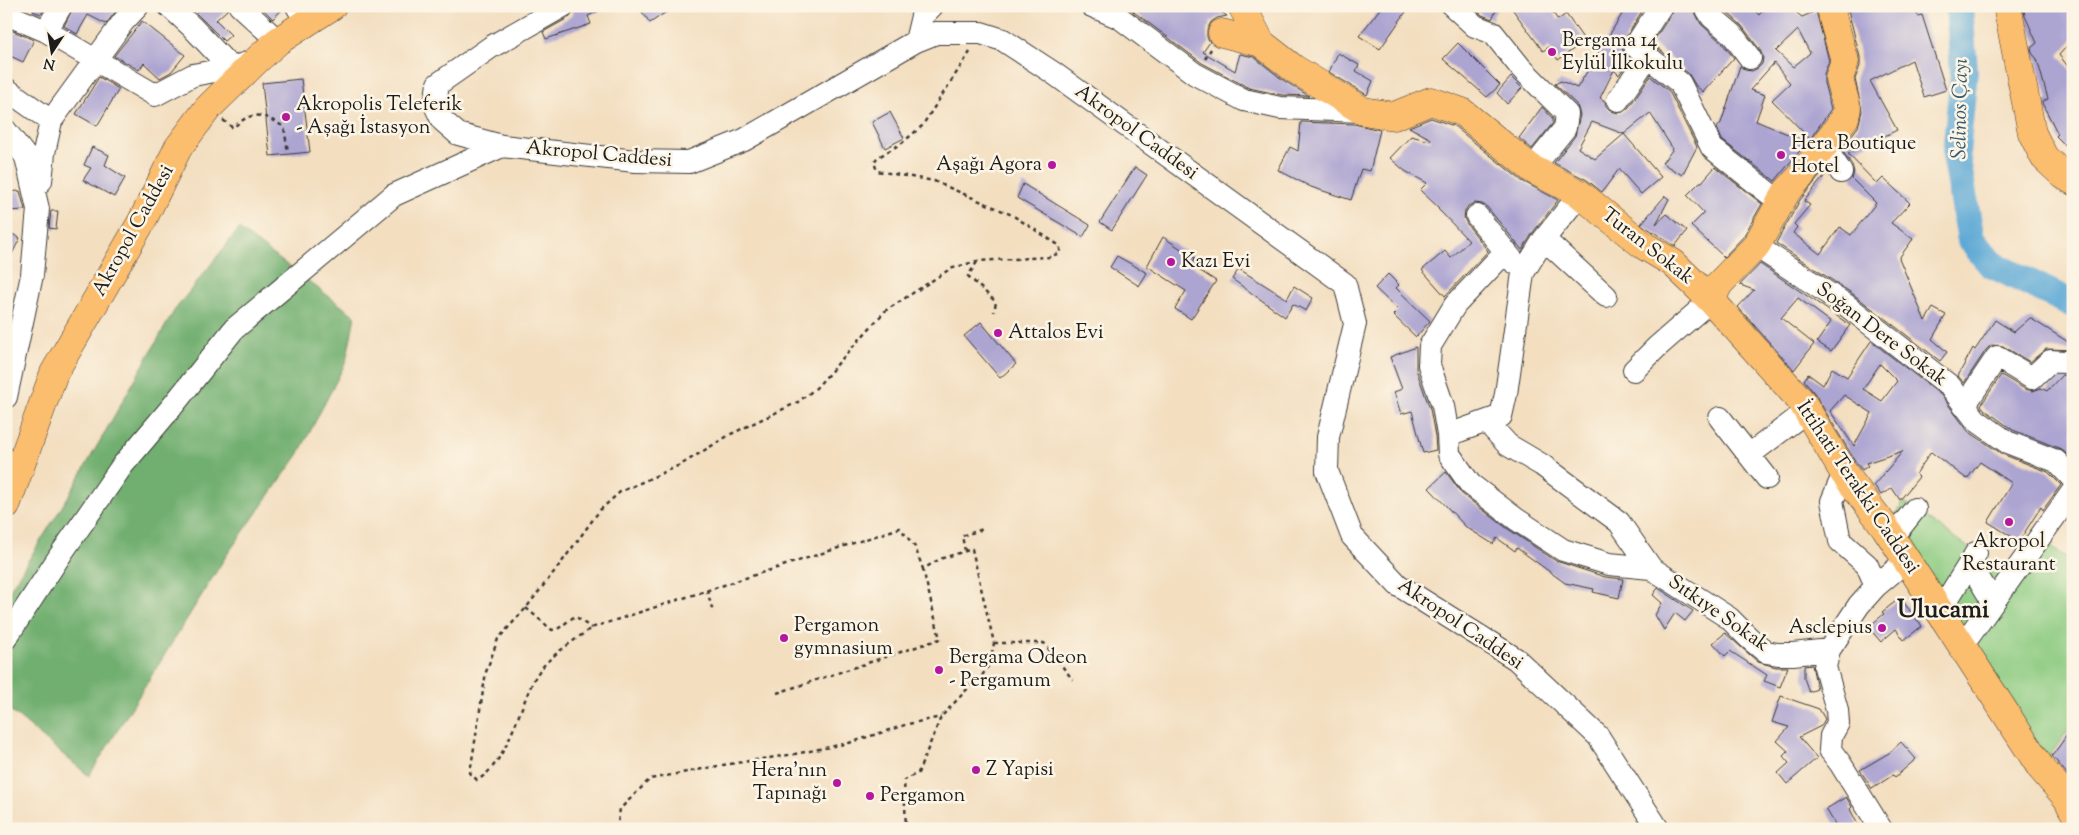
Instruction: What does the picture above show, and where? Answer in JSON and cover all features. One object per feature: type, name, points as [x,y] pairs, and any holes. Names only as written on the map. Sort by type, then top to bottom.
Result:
[{"type":"main road","name":"Akropol Caddesi","points":[[6,506],[54,373],[142,221],[178,148],[208,108],[278,41],[301,14],[332,6]]},
{"type":"main road","points":[[1711,300],[1719,284],[1756,246],[1787,191],[1845,118],[1847,108],[1840,79],[1846,61],[1833,20],[1831,6]]},
{"type":"main road","points":[[2007,6],[2032,133],[2044,157],[2062,175],[2073,181]]},
{"type":"main road","points":[[1244,7],[1261,43]]},
{"type":"main road","points":[[1222,33],[1261,43],[1293,68],[1363,111]]},
{"type":"main road","name":"Turan Sokak","points":[[1363,111],[1394,116],[1432,101],[1462,112],[1532,169],[1580,194],[1643,245],[1674,263],[1711,300]]},
{"type":"main road","name":"İttihati Terakki Caddesi","points":[[1711,300],[1802,402],[1844,473],[1892,538],[2041,768],[2071,803]]},
{"type":"street","points":[[46,31],[61,6]]},
{"type":"street","points":[[34,189],[41,181],[44,153],[51,121],[123,22],[138,6]]},
{"type":"street","points":[[168,6],[231,68]]},
{"type":"street","points":[[240,6],[278,41]]},
{"type":"street","name":"Akropol Caddesi","points":[[563,6],[491,47],[438,84],[435,105],[442,120],[458,134],[502,146],[635,161],[689,162],[744,140],[916,41],[936,33],[981,33],[1003,40],[1052,72],[1345,284],[1354,324],[1328,436],[1327,471],[1352,536],[1398,585],[1516,659],[1598,736],[1658,829]]},
{"type":"street","points":[[916,41],[922,16],[932,6]]},
{"type":"street","points":[[1092,6],[1120,18],[1194,74],[1244,100],[1280,108],[1363,111]]},
{"type":"street","points":[[1453,6],[1475,26],[1494,33],[1522,68],[1567,114],[1564,128],[1532,169]]},
{"type":"street","points":[[1661,6],[1634,46],[1680,83],[1712,148],[1781,203]]},
{"type":"street","points":[[1704,6],[1712,17],[1732,34],[1750,58]]},
{"type":"street","points":[[6,14],[46,31],[155,95],[193,75],[231,68],[257,60]]},
{"type":"street","points":[[1618,100],[1648,56]]},
{"type":"street","points":[[6,89],[51,121]]},
{"type":"street","points":[[6,130],[26,157],[38,209],[32,275],[6,397]]},
{"type":"street","points":[[6,638],[122,466],[234,329],[394,195],[502,146]]},
{"type":"street","points":[[1824,146],[1841,172]]},
{"type":"street","points":[[1448,435],[1501,416],[1506,394],[1523,273],[1544,238],[1580,194]]},
{"type":"street","points":[[1477,216],[1523,273]]},
{"type":"street","points":[[1544,238],[1606,296]]},
{"type":"street","name":"Soğan Dere Sokak","points":[[1756,246],[1846,305],[1950,386],[1976,420],[2006,442],[2056,461],[2073,478]]},
{"type":"street","points":[[1506,252],[1454,305],[1430,346],[1428,365],[1443,406],[1450,454],[1470,484],[1563,550],[1610,564],[1651,568]]},
{"type":"street","points":[[1634,370],[1657,347],[1711,300]]},
{"type":"street","points":[[1964,406],[1997,357],[2032,378],[2050,361],[2073,364]]},
{"type":"street","points":[[1749,455],[1807,412]]},
{"type":"street","points":[[1720,418],[1766,478]]},
{"type":"street","name":"Sıtkıye Sokak","points":[[1486,422],[1508,445],[1542,465],[1619,522],[1651,568],[1729,618],[1766,652],[1793,654],[1829,650]]},
{"type":"street","points":[[1844,473],[1832,501],[1840,541],[1867,565],[1876,586]]},
{"type":"street","points":[[1962,646],[2073,491]]},
{"type":"street","points":[[1892,538],[1915,509]]},
{"type":"street","points":[[1940,611],[1973,558],[1994,602]]},
{"type":"street","points":[[1881,829],[1845,769],[1830,750],[1831,736],[1838,723],[1837,710],[1825,667],[1829,650],[1858,605],[1876,586],[1906,560]]},
{"type":"path","points":[[777,693],[940,639],[923,568],[915,547],[900,528],[591,628],[556,654],[537,675],[517,721],[497,759],[485,776],[477,780],[470,773],[486,672],[498,639],[526,608],[600,510],[620,492],[682,464],[731,434],[798,402],[816,388],[885,311],[950,269],[977,261],[1050,257],[1060,253],[1060,246],[1012,215],[934,181],[876,170],[874,162],[877,158],[902,143],[922,126],[976,44],[981,33]]},
{"type":"path","points":[[1194,74],[1222,33]]},
{"type":"path","points":[[233,128],[240,121],[254,116],[266,116],[284,127],[288,152]]},
{"type":"path","points":[[977,261],[968,276],[996,302],[994,312]]},
{"type":"path","points":[[964,551],[962,536],[983,529]]},
{"type":"path","points":[[906,829],[904,780],[918,773],[941,717],[972,684],[980,679],[990,662],[994,643],[972,549],[940,559],[923,568]]},
{"type":"path","points":[[706,590],[713,612]]},
{"type":"path","points":[[526,608],[552,630],[559,628],[575,616],[591,628]]},
{"type":"path","points":[[994,643],[1044,643],[1073,680]]},
{"type":"path","points":[[616,829],[620,809],[650,779],[849,743],[908,724],[941,717]]},
{"type":"green space","points":[[239,229],[355,316],[346,362],[298,455],[226,556],[89,776],[6,707],[6,596],[68,497],[174,311]]},
{"type":"green space","points":[[1904,502],[2010,577],[2038,538],[2073,562],[2073,723],[2041,768],[1885,527]]},
{"type":"building","points":[[35,6],[46,6],[41,14],[33,11]]},
{"type":"building","points":[[74,6],[120,6],[106,24],[88,15],[77,34],[64,26]]},
{"type":"building","points":[[189,6],[227,6],[227,10],[216,20],[231,35],[224,41]]},
{"type":"building","points":[[260,6],[284,6],[284,7],[273,19]]},
{"type":"building","points":[[580,6],[609,6],[588,16],[591,24],[546,39],[543,32],[570,17],[575,9]]},
{"type":"building","points":[[638,6],[675,6],[650,23]]},
{"type":"building","points":[[1126,6],[1212,6],[1227,16],[1217,18],[1211,22],[1207,30],[1207,37],[1210,42],[1203,52],[1235,71],[1240,54],[1254,57],[1283,80],[1309,96],[1282,95],[1249,88],[1202,63]]},
{"type":"building","points":[[1382,6],[1410,6],[1380,49],[1359,36]]},
{"type":"building","points":[[1475,6],[1498,6],[1492,19],[1482,15],[1474,8]]},
{"type":"building","name":"Bergama 14 Eylül İlkokulu","points":[[1510,6],[1548,6],[1558,20],[1566,14],[1585,41],[1558,60],[1549,47],[1543,51]]},
{"type":"building","points":[[1627,6],[1645,6],[1622,44],[1623,51],[1630,59],[1619,75],[1614,70],[1600,98],[1605,101],[1606,106],[1611,111],[1623,112],[1629,107],[1650,76],[1669,91],[1697,147],[1682,175],[1662,163],[1673,149],[1650,113],[1624,134],[1661,177],[1641,194],[1619,169],[1602,192],[1587,180],[1554,163],[1575,136],[1580,115],[1577,105],[1555,84],[1561,81],[1577,88]],"holes":[[[1592,122],[1624,134],[1595,159],[1578,148]]]},
{"type":"building","points":[[1674,6],[1692,6],[1701,24],[1722,43],[1734,58],[1703,92],[1696,86],[1688,73],[1652,43],[1672,13]]},
{"type":"building","points":[[1721,6],[1750,6],[1759,15],[1766,6],[1788,6],[1802,17],[1816,11],[1829,61],[1824,74],[1824,83],[1831,109],[1810,139],[1772,100],[1790,83],[1774,63],[1750,90],[1765,95],[1756,121],[1807,142],[1775,181],[1722,140],[1717,128],[1721,123],[1740,66],[1745,70],[1752,71],[1762,64],[1763,57],[1760,50],[1742,26]],"holes":[[[1798,30],[1810,53],[1793,67],[1776,51]]]},
{"type":"building","points":[[1847,6],[1915,6],[1918,16],[1922,15],[1946,90],[1924,97],[1912,60],[1870,81],[1897,130],[1848,154],[1877,184],[1883,178],[1910,203],[1891,223],[1913,239],[1899,258],[1925,321],[1933,308],[1946,315],[1932,339],[1947,352],[1940,361],[1853,294],[1776,243],[1800,200],[1824,171],[1826,174],[1804,201],[1810,205],[1794,224],[1797,227],[1793,233],[1820,254],[1840,227],[1851,235],[1876,203],[1852,179],[1854,172],[1852,165],[1841,149],[1858,127],[1862,111],[1855,79],[1860,66],[1860,57]]},
{"type":"building","points":[[2023,6],[2073,6],[2073,39],[2059,55],[2073,73],[2073,153],[2056,136],[2058,134],[2042,103],[2048,99],[2037,59],[2032,53],[2031,48],[2037,43],[2025,16]]},
{"type":"building","points":[[142,21],[185,55],[171,72],[160,78],[144,63],[139,70],[114,56]]},
{"type":"building","points":[[6,28],[34,40],[23,62],[6,54]]},
{"type":"building","points":[[1458,43],[1500,85],[1487,97],[1443,59]]},
{"type":"building","points":[[1338,53],[1359,65],[1356,71],[1373,81],[1367,95],[1329,72]]},
{"type":"building","points":[[99,77],[119,89],[97,126],[76,114]]},
{"type":"building","points":[[1511,77],[1522,88],[1507,104],[1497,93]]},
{"type":"building","name":"Akropolis Teleferik - Aşağı İstasyon","points":[[301,79],[310,152],[270,156],[262,83]]},
{"type":"building","points":[[1542,107],[1553,119],[1553,123],[1532,149],[1519,138]]},
{"type":"building","points":[[890,112],[904,138],[885,148],[872,122]]},
{"type":"building","points":[[1431,118],[1454,126],[1522,181],[1558,200],[1522,250],[1487,207],[1475,203],[1468,206],[1464,218],[1488,251],[1445,296],[1422,270],[1445,251],[1451,258],[1469,241],[1420,190],[1427,183],[1405,171],[1390,158],[1411,136],[1430,141],[1431,139],[1409,127]]},
{"type":"building","points":[[1301,122],[1354,124],[1380,130],[1370,171],[1361,169],[1351,200],[1311,187],[1278,170],[1290,147],[1298,151]]},
{"type":"building","points":[[92,147],[109,155],[105,165],[125,178],[114,197],[83,180],[91,168],[84,165]]},
{"type":"building","points":[[1135,167],[1147,175],[1112,230],[1100,222]]},
{"type":"building","points":[[1715,167],[1762,204],[1743,237],[1724,257],[1691,226],[1704,213],[1687,195]]},
{"type":"building","points":[[1023,184],[1090,225],[1083,237],[1017,198]]},
{"type":"building","points":[[20,191],[25,210],[7,211],[6,192]]},
{"type":"building","points":[[1665,196],[1669,199],[1656,224],[1667,214],[1687,231],[1675,246],[1641,224]]},
{"type":"building","points":[[51,211],[58,211],[56,229],[49,228]]},
{"type":"building","points":[[6,231],[20,238],[6,266]]},
{"type":"building","points":[[1163,237],[1195,258],[1191,265],[1216,281],[1191,319],[1175,309],[1186,291],[1147,266]]},
{"type":"building","points":[[1117,256],[1147,273],[1139,286],[1110,267]]},
{"type":"building","points":[[1760,264],[1850,325],[1831,351],[1817,342],[1831,322],[1798,298],[1781,318],[1814,344],[1794,370],[1738,307],[1754,290],[1740,285]]},
{"type":"building","points":[[1239,269],[1287,299],[1294,286],[1313,298],[1306,311],[1293,304],[1285,317],[1232,279]]},
{"type":"building","points":[[1388,274],[1399,285],[1396,288],[1430,321],[1416,337],[1393,315],[1398,310],[1375,288]]},
{"type":"building","points":[[2030,318],[2073,345],[2073,350],[2046,349],[2030,362],[2003,346],[1991,345],[1964,383],[1958,376],[1973,348],[1975,350],[1995,320],[2014,332]]},
{"type":"building","points":[[981,322],[1016,364],[1000,378],[964,336]]},
{"type":"building","points":[[1871,341],[1941,395],[1968,431],[2002,454],[2048,472],[2061,485],[2043,510],[2041,507],[2019,541],[1988,522],[2012,483],[1980,462],[1967,479],[1931,452],[1916,474],[1919,477],[1900,500],[1892,488],[1881,495],[1874,485],[1903,451],[1866,463],[1868,466],[1862,470],[1815,394],[1804,380],[1808,374],[1823,385],[1832,368],[1847,377]],"holes":[[[1880,364],[1897,381],[1882,401],[1863,389]],[[1844,395],[1872,413],[1854,446],[1830,411]]]},
{"type":"building","points":[[1416,347],[1416,369],[1430,409],[1436,450],[1423,453],[1412,411],[1401,414],[1394,392],[1402,389],[1390,357]]},
{"type":"building","points":[[2001,375],[2025,389],[2033,391],[2041,388],[2047,391],[2062,375],[2073,377],[2073,460],[2061,449],[2013,430],[1985,410],[1981,405]]},
{"type":"building","points":[[1446,472],[1462,494],[1508,529],[1556,561],[1605,577],[1623,579],[1619,598],[1593,592],[1594,589],[1565,583],[1517,548],[1515,551],[1497,538],[1493,544],[1466,527],[1429,488]]},
{"type":"building","points":[[1658,588],[1693,611],[1685,621],[1675,613],[1664,630],[1655,615],[1662,603],[1653,595]]},
{"type":"building","points":[[1900,598],[1922,626],[1904,640],[1896,629],[1881,642],[1868,627],[1884,614],[1882,612]]},
{"type":"building","points":[[1725,633],[1758,662],[1776,667],[1788,667],[1780,687],[1764,681],[1767,675],[1730,651],[1725,656],[1713,643]]},
{"type":"building","points":[[1812,665],[1817,689],[1809,692],[1804,678],[1804,666]]},
{"type":"building","points":[[1781,696],[1819,709],[1825,719],[1821,726],[1799,737],[1817,758],[1787,784],[1778,773],[1789,763],[1783,756],[1788,751],[1777,741],[1789,727],[1772,722]]},
{"type":"building","points":[[2073,727],[2073,781],[2052,756]]},
{"type":"building","points":[[1901,742],[1916,759],[1895,777],[1893,775],[1872,789],[1860,770],[1889,753]]},
{"type":"building","points":[[1846,797],[1860,829],[1838,829],[1826,809]]},
{"type":"waterway","name":"Selinos Çayı","points":[[1959,6],[1964,71],[1956,154],[1971,240],[1991,264],[2073,304]]},
{"type":"place","name":"Bergama 14 Eylül İlkokulu","points":[[1552,52]]},
{"type":"place","name":"Akropolis Teleferik - Aşağı İstasyon","points":[[286,117]]},
{"type":"place","name":"Hera Boutique Hotel","points":[[1781,155]]},
{"type":"place","name":"Aşağı Agora","points":[[1052,165]]},
{"type":"place","name":"Kazı Evi","points":[[1171,262]]},
{"type":"place","name":"Attalos Evi","points":[[998,333]]},
{"type":"place","name":"Akropol Restaurant","points":[[2009,522]]},
{"type":"place","name":"Asclepius","points":[[1882,628]]},
{"type":"place","name":"Pergamon gymnasium","points":[[784,638]]},
{"type":"place","name":"Bergama Odeon - Pergamum","points":[[939,670]]},
{"type":"place","name":"Z Yapisi","points":[[976,770]]},
{"type":"place","name":"Hera'nın Tapınağı","points":[[837,783]]},
{"type":"place","name":"Pergamon","points":[[870,796]]},
{"type":"district","name":"Ulucami","points":[[1943,611]]}]
